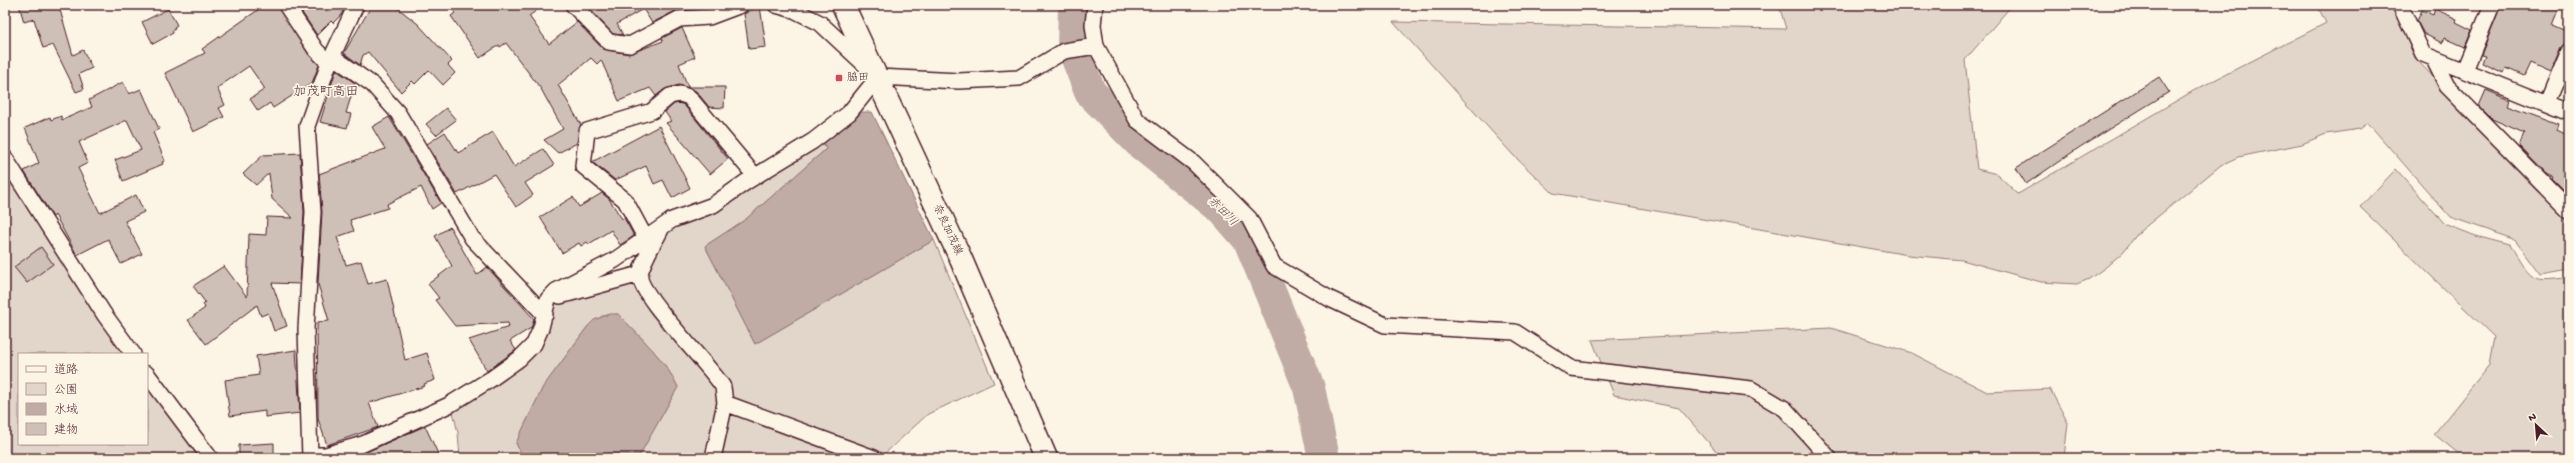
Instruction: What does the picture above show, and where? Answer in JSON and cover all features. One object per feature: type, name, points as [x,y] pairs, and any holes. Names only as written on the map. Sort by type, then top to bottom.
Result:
[{"type":"main road","name":"奈良加茂線","points":[[841,7],[878,77],[960,257],[1046,458]]},
{"type":"street","points":[[286,5],[316,50],[372,85],[398,113],[472,238],[545,315]]},
{"type":"street","points":[[356,5],[330,60],[307,126],[313,212],[306,329],[310,457],[326,455],[363,444],[449,405],[519,359],[534,344],[545,315],[548,299],[556,291],[615,260],[672,220],[713,205],[755,176],[819,136],[849,113],[878,77]]},
{"type":"street","points":[[573,5],[609,42],[630,45],[679,19],[709,17],[742,5]]},
{"type":"street","points":[[776,5],[794,10],[820,23],[878,77],[959,81],[1019,78],[1064,51],[1096,46]]},
{"type":"street","points":[[1096,5],[1094,25],[1096,46],[1138,120],[1194,163],[1249,218],[1274,266],[1330,299],[1385,325],[1515,332],[1571,368],[1751,389],[1785,409],[1829,458]]},
{"type":"street","points":[[2400,5],[2423,54],[2434,60],[2465,70],[2569,113]]},
{"type":"street","points":[[2465,70],[2492,5]]},
{"type":"street","points":[[2547,104],[2569,50]]},
{"type":"street","points":[[2434,60],[2447,86],[2569,210]]},
{"type":"street","points":[[646,238],[625,200],[583,166],[587,131],[652,111],[670,96],[680,94],[689,97],[755,176]]},
{"type":"street","points":[[5,158],[96,301],[132,353]]},
{"type":"street","points":[[661,228],[640,274],[643,289],[723,387],[725,403],[713,458]]},
{"type":"street","points":[[548,299],[640,274]]},
{"type":"street","points":[[148,375],[210,458]]},
{"type":"street","points":[[725,403],[874,458]]},
{"type":"green space","points":[[1779,5],[2012,5],[1965,60],[1977,169],[1997,174],[2018,194],[2193,91],[2326,23],[2317,5],[2393,5],[2415,58],[2564,211],[2569,239],[2569,269],[2540,274],[2514,239],[2450,217],[2368,123],[2360,129],[2326,134],[2302,144],[2238,157],[2221,165],[2139,232],[2123,252],[2106,267],[2089,279],[2077,284],[2041,282],[1962,260],[1908,255],[1553,193],[1513,155],[1393,22],[1786,29]]},
{"type":"green space","points":[[823,141],[826,149],[746,219],[705,246],[755,344],[934,240],[994,383],[928,414],[881,457],[729,400],[659,304],[644,274],[664,233]]},
{"type":"green space","points":[[5,169],[125,353],[18,353],[18,445],[148,445],[148,384],[203,458],[5,458]]},
{"type":"green space","points":[[2396,169],[2445,224],[2476,236],[2510,245],[2527,271],[2538,279],[2545,280],[2569,277],[2569,458],[2464,458],[2434,434],[2489,365],[2494,337],[2360,207]]},
{"type":"green space","points":[[635,279],[706,373],[719,395],[708,458],[638,458],[678,387],[659,357],[618,314],[602,316],[588,326],[543,387],[516,443],[523,458],[460,458],[458,433],[453,412],[518,366],[554,305],[571,295]]},
{"type":"green space","points":[[1831,328],[1912,353],[1987,392],[2050,389],[2068,423],[2064,458],[1722,458],[1679,408],[1614,395],[1592,340]]},
{"type":"green space","points":[[728,407],[863,458],[717,458]]},
{"type":"water","points":[[863,112],[872,112],[934,240],[755,344],[705,246],[746,219],[826,149],[823,141]]},
{"type":"water","points":[[610,314],[618,314],[643,339],[659,357],[678,387],[638,458],[523,458],[516,443],[543,387],[588,326],[594,320]]},
{"type":"building","points":[[19,5],[67,5],[68,8],[60,10],[73,55],[83,50],[92,68],[79,74],[84,89],[76,92],[53,45],[43,48],[34,19],[24,22]]},
{"type":"building","points":[[265,5],[277,5],[309,55],[319,65],[312,83],[273,108],[270,103],[258,111],[250,99],[265,89],[249,66],[217,88],[225,105],[219,108],[224,117],[193,132],[165,73],[205,53],[202,49]]},
{"type":"building","points":[[297,5],[346,5],[341,15],[333,23],[331,21],[317,35]]},
{"type":"building","points":[[372,5],[394,5],[418,24],[452,61],[448,65],[455,73],[443,85],[429,70],[415,84],[412,81],[401,92],[368,52],[363,55],[360,65],[344,53]]},
{"type":"building","points":[[448,5],[544,5],[529,16],[549,44],[577,22],[603,49],[629,54],[663,41],[662,38],[682,28],[695,57],[679,64],[688,87],[725,87],[724,108],[709,107],[696,91],[679,85],[665,89],[656,96],[650,88],[619,101],[601,60],[597,64],[591,58],[558,85],[581,125],[577,143],[558,153],[544,140],[563,129],[541,89],[506,43],[500,47],[499,45],[480,58],[451,16],[455,13]]},
{"type":"building","points":[[586,5],[672,5],[675,11],[652,23],[643,9],[617,24],[623,35],[613,34]]},
{"type":"building","points":[[2501,5],[2561,5],[2553,25],[2569,32],[2569,41],[2561,46],[2550,72],[2530,63],[2524,76],[2506,68],[2504,73],[2482,63],[2485,56],[2481,55]]},
{"type":"building","points":[[760,6],[766,47],[749,49],[744,14]]},
{"type":"building","points":[[168,9],[177,25],[172,31],[173,33],[153,44],[142,22]]},
{"type":"building","points":[[2435,9],[2457,19],[2456,22],[2472,30],[2465,47],[2445,38],[2442,43],[2424,34],[2417,21],[2422,10],[2433,15]]},
{"type":"building","points":[[336,70],[355,83],[346,113],[351,114],[347,128],[320,122]]},
{"type":"building","points":[[2159,77],[2169,92],[2080,147],[2026,184],[2016,168]]},
{"type":"building","points":[[123,82],[129,94],[141,89],[159,129],[153,132],[165,161],[162,162],[163,164],[123,181],[115,160],[141,150],[127,120],[79,142],[88,163],[78,168],[100,213],[136,195],[144,212],[125,221],[142,254],[121,264],[108,239],[77,255],[55,215],[53,217],[24,171],[39,163],[25,128],[50,117],[51,120],[61,116],[62,120],[92,107],[89,100]]},
{"type":"building","points":[[2486,90],[2510,100],[2508,105],[2559,124],[2557,130],[2569,136],[2569,193],[2562,190],[2551,179],[2552,177],[2546,174],[2519,146],[2524,133],[2492,119],[2479,106]]},
{"type":"building","points":[[679,103],[684,105],[728,159],[710,174],[666,123],[671,121],[665,112],[674,104]]},
{"type":"building","points":[[446,108],[456,120],[436,135],[426,124]]},
{"type":"building","points":[[389,117],[441,203],[432,209],[421,187],[387,204],[388,208],[350,220],[354,231],[337,237],[346,265],[361,261],[368,284],[387,279],[405,360],[427,353],[435,380],[424,384],[425,386],[369,403],[378,427],[327,445],[318,419],[317,322],[329,321],[318,284],[322,212],[319,174],[385,149],[372,127]]},
{"type":"building","points":[[659,126],[690,188],[672,198],[663,180],[654,184],[646,166],[615,180],[592,162]]},
{"type":"building","points":[[445,132],[458,153],[493,132],[514,167],[543,149],[554,165],[525,183],[533,195],[516,207],[494,174],[457,194],[427,144]]},
{"type":"building","points":[[300,153],[304,212],[300,284],[272,283],[287,326],[274,331],[268,313],[261,316],[257,305],[206,344],[188,320],[205,308],[203,304],[205,302],[193,286],[224,266],[247,297],[249,234],[266,235],[267,217],[293,218],[272,199],[269,173],[256,185],[243,174],[263,155]]},
{"type":"building","points":[[602,193],[609,199],[622,219],[624,218],[634,236],[620,245],[611,230],[589,244],[587,242],[581,246],[579,243],[562,253],[540,217],[573,197],[579,207]]},
{"type":"building","points":[[450,227],[477,275],[487,267],[534,319],[531,328],[510,341],[516,350],[487,371],[469,340],[509,327],[508,323],[455,326],[435,300],[439,298],[428,284],[452,266],[435,236]]},
{"type":"building","points":[[41,247],[53,264],[27,283],[14,267]]},
{"type":"building","points":[[296,350],[300,413],[265,417],[265,411],[230,416],[225,380],[259,375],[256,356]]},
{"type":"building","points":[[425,426],[440,458],[367,458],[364,453]]},
{"type":"building","points":[[274,443],[274,458],[239,458],[239,445]]},
{"type":"waterway","name":"赤田川","points":[[1074,5],[1073,48],[1090,92],[1141,144],[1223,210],[1249,240],[1309,388],[1324,458]]},
{"type":"place","name":"脇田","points":[[839,78]]},
{"type":"district","name":"加茂町高田","points":[[326,92]]}]
